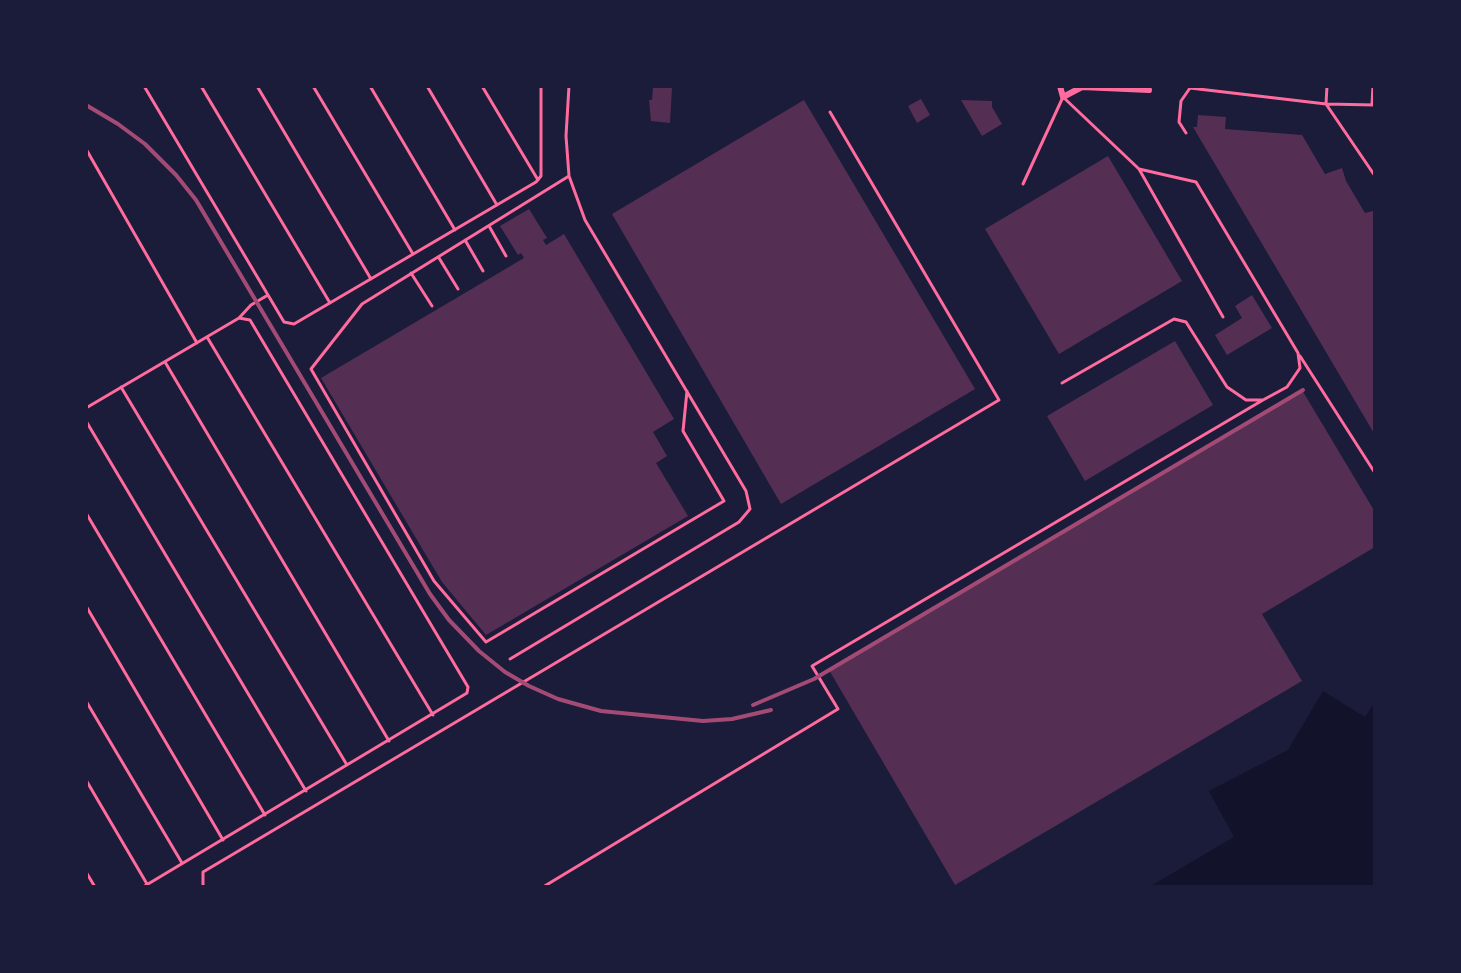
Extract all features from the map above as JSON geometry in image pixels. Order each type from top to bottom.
[{"type":"street","points":[[1060,86],[1063,97],[1082,87],[1149,90]]},
{"type":"lane","points":[[144,86],[284,322],[294,324],[538,180],[541,176],[541,86]]},
{"type":"lane","points":[[201,86],[330,303]]},
{"type":"lane","points":[[257,86],[371,279]]},
{"type":"lane","points":[[313,86],[413,254]]},
{"type":"lane","points":[[370,86],[455,230]]},
{"type":"lane","points":[[427,86],[497,205]]},
{"type":"lane","points":[[482,86],[538,180]]},
{"type":"lane","points":[[510,659],[739,522],[750,509],[746,491],[585,220],[569,176],[566,136],[569,86]]},
{"type":"lane","points":[[1327,86],[1326,104],[1375,176]]},
{"type":"lane","points":[[1186,133],[1179,122],[1181,101],[1190,88],[1326,104],[1373,104],[1373,86]]},
{"type":"lane","points":[[1023,184],[1063,97],[1139,169],[1223,317]]},
{"type":"lane","points":[[203,887],[203,872],[999,400],[830,112]]},
{"type":"lane","points":[[86,149],[197,343]]},
{"type":"lane","points":[[1139,169],[1196,182],[1298,353],[1375,473]]},
{"type":"lane","points":[[569,176],[362,304],[311,369],[434,581],[486,642],[724,501],[683,431],[687,391]]},
{"type":"lane","points":[[489,226],[506,256]]},
{"type":"lane","points":[[465,240],[483,271]]},
{"type":"lane","points":[[439,256],[458,289]]},
{"type":"lane","points":[[411,273],[432,306]]},
{"type":"lane","points":[[86,408],[239,318],[251,305],[268,295]]},
{"type":"lane","points":[[86,780],[146,886],[467,693],[468,687],[250,320],[239,318]]},
{"type":"lane","points":[[1062,383],[1174,319],[1186,322],[1227,387],[1246,400],[1263,400]]},
{"type":"lane","points":[[207,337],[433,716]]},
{"type":"lane","points":[[543,887],[838,709],[812,666],[1287,387],[1300,368],[1298,353]]},
{"type":"lane","points":[[165,362],[389,741]]},
{"type":"lane","points":[[121,387],[347,766]]},
{"type":"lane","points":[[86,421],[306,791]]},
{"type":"lane","points":[[86,513],[265,815]]},
{"type":"lane","points":[[86,606],[223,840]]},
{"type":"lane","points":[[86,701],[183,864]]},
{"type":"lane","points":[[86,872],[95,887]]},
{"type":"shaded area","points":[[1323,691],[1365,717],[1375,702],[1375,887],[1149,887],[1234,837],[1209,791],[1288,750]]},
{"type":"building","points":[[653,87],[672,88],[670,123],[651,121],[649,100],[652,100]]},
{"type":"building","points":[[921,99],[930,115],[917,123],[908,106]]},
{"type":"building","points":[[804,100],[975,389],[781,504],[612,214]]},
{"type":"building","points":[[961,100],[992,101],[1002,124],[982,136]]},
{"type":"building","points":[[1198,115],[1226,117],[1225,129],[1302,135],[1325,174],[1342,168],[1365,213],[1373,211],[1375,435],[1193,127],[1197,127]]},
{"type":"building","points":[[1108,156],[1182,281],[1059,354],[985,229]]},
{"type":"building","points":[[529,209],[547,238],[543,240],[546,245],[564,234],[674,419],[653,432],[667,456],[656,463],[688,516],[486,635],[442,582],[321,378],[524,258],[521,253],[518,255],[500,226]]},
{"type":"building","points":[[1252,295],[1272,328],[1227,355],[1215,335],[1242,318],[1235,306]]},
{"type":"building","points":[[1175,341],[1213,405],[1085,481],[1047,416]]},
{"type":"building","points":[[1302,390],[1375,512],[1375,547],[1262,614],[1302,681],[955,885],[829,670]]},
{"type":"railway","points":[[86,105],[145,144],[196,200],[430,594],[449,620],[479,651],[529,686],[558,699],[601,711],[703,721],[732,719],[771,710]]},
{"type":"railway","points":[[753,705],[814,679],[1303,390]]}]
